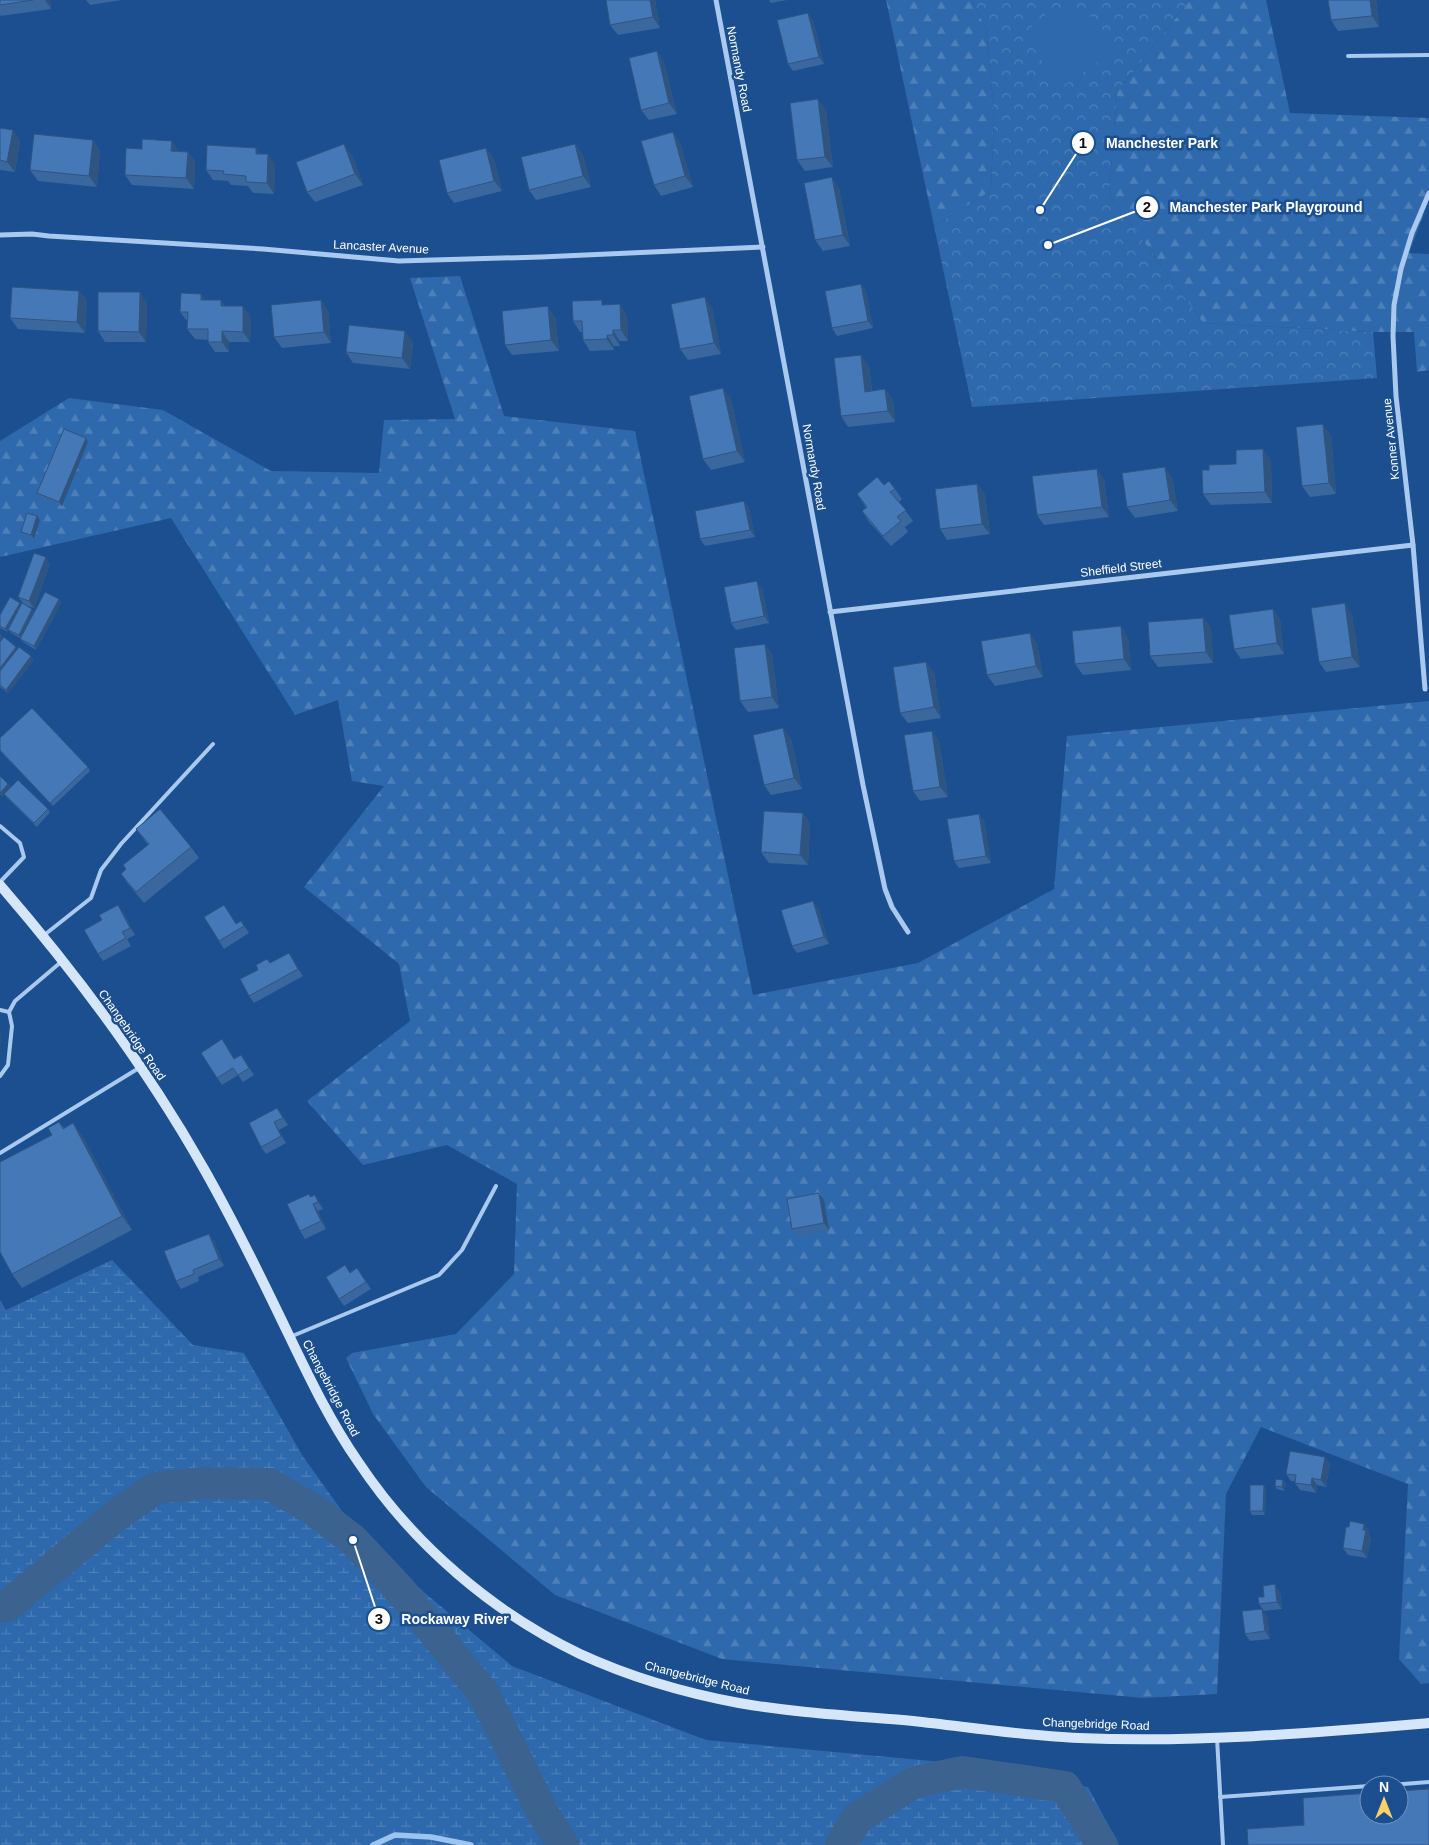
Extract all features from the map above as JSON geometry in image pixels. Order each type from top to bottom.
[{"type":"main road","name":"Changebridge Road","points":[[0,883],[62,960],[141,1067],[202,1166],[252,1258],[334,1424],[361,1466],[391,1506],[424,1542],[461,1576],[500,1606],[542,1634],[581,1654],[632,1675],[679,1689],[740,1703],[789,1710],[1075,1738],[1217,1738],[1429,1724]]},
{"type":"street","name":"Normandy Road","points":[[716,0],[863,785],[885,890],[892,907],[908,932]]},
{"type":"street","name":"Konner Avenue","points":[[1425,688],[1413,545],[1396,396],[1393,336],[1394,305],[1401,269],[1412,233],[1429,193]]},
{"type":"street","name":"Lancaster Avenue","points":[[0,235],[32,234],[263,249],[399,261],[763,247]]},
{"type":"street","name":"Sheffield Street","points":[[830,612],[1413,545]]},
{"type":"lane","points":[[1348,56],[1429,56]]},
{"type":"lane","points":[[43,936],[91,898],[101,870],[121,844],[213,744]]},
{"type":"lane","points":[[0,826],[20,843],[24,857],[0,883]]},
{"type":"lane","points":[[0,1076],[8,1065],[12,1026],[9,1012],[15,1001],[62,960]]},
{"type":"lane","points":[[0,1010],[9,1012]]},
{"type":"lane","points":[[0,1153],[141,1067]]},
{"type":"lane","points":[[290,1337],[439,1275],[462,1250],[496,1186]]},
{"type":"lane","points":[[1217,1738],[1223,1845]]},
{"type":"lane","points":[[1409,1784],[1429,1782]]},
{"type":"lane","points":[[1220,1797],[1359,1787]]},
{"type":"green space","points":[[886,0],[972,0],[986,28],[994,112],[991,191],[934,226]]},
{"type":"green space","points":[[972,0],[1190,0],[1117,92],[1109,194],[1203,323],[1373,332],[1377,378],[972,407],[934,226],[991,191],[994,112],[986,28]]},
{"type":"green space","points":[[1190,0],[1266,0],[1290,113],[1429,118],[1429,200],[1409,253],[1429,254],[1429,370],[1417,372],[1414,332],[1373,332],[1203,323],[1109,194],[1117,92]]},
{"type":"green space","points":[[1067,8],[1085,13],[1097,22],[1115,50],[1060,88],[1024,34],[1048,13]]},
{"type":"green space","points":[[460,276],[504,416],[635,431],[753,995],[918,963],[1054,889],[1067,736],[1429,701],[1429,1683],[1421,1684],[1399,1659],[1408,1484],[1261,1427],[1226,1494],[1217,1694],[1143,1698],[722,1659],[555,1595],[426,1487],[373,1414],[346,1358],[352,1353],[456,1334],[514,1274],[517,1184],[447,1145],[363,1165],[307,1101],[410,1021],[399,964],[304,887],[384,786],[352,781],[338,700],[295,715],[171,518],[0,557],[0,441],[69,398],[163,410],[271,471],[379,473],[384,420],[455,419],[410,278]]},
{"type":"green space","points":[[112,1260],[193,1345],[244,1353],[302,1455],[364,1542],[512,1666],[706,1740],[1073,1774],[1059,1782],[1088,1787],[1119,1845],[0,1845],[0,1300],[6,1310]]},
{"type":"building","points":[[0,0],[33,0],[0,5]]},
{"type":"building","points":[[606,0],[650,0],[653,17],[610,25]]},
{"type":"building","points":[[1328,0],[1370,0],[1372,16],[1331,20]]},
{"type":"building","points":[[808,13],[819,57],[788,64],[777,20]]},
{"type":"building","points":[[657,51],[669,103],[641,110],[629,58]]},
{"type":"building","points":[[818,99],[825,157],[797,160],[790,103]]},
{"type":"building","points":[[0,128],[13,130],[7,162],[0,160]]},
{"type":"building","points":[[673,132],[685,176],[654,185],[641,141]]},
{"type":"building","points":[[34,134],[93,140],[89,176],[30,170]]},
{"type":"building","points":[[142,139],[172,141],[171,151],[188,152],[186,178],[125,175],[126,148],[142,149]]},
{"type":"building","points":[[344,144],[355,174],[307,192],[296,162]]},
{"type":"building","points":[[575,144],[583,176],[529,190],[521,157]]},
{"type":"building","points":[[207,145],[256,148],[256,154],[268,154],[267,183],[246,182],[246,176],[223,174],[224,171],[206,170]]},
{"type":"building","points":[[486,148],[494,181],[447,193],[439,160]]},
{"type":"building","points":[[832,177],[843,235],[815,240],[804,183]]},
{"type":"building","points":[[861,284],[868,321],[832,328],[825,291]]},
{"type":"building","points":[[12,287],[79,291],[77,322],[10,318]]},
{"type":"building","points":[[98,292],[140,292],[139,332],[98,331]]},
{"type":"building","points":[[181,293],[201,294],[201,300],[221,300],[221,306],[243,306],[243,332],[222,331],[222,342],[208,342],[208,329],[187,329],[188,312],[180,312]]},
{"type":"building","points":[[705,297],[714,343],[680,349],[671,304]]},
{"type":"building","points":[[321,300],[324,332],[274,337],[271,305]]},
{"type":"building","points":[[602,300],[602,305],[620,304],[621,330],[613,330],[613,335],[607,335],[607,339],[583,340],[582,321],[573,321],[572,301]]},
{"type":"building","points":[[548,306],[551,340],[505,345],[502,311]]},
{"type":"building","points":[[349,325],[405,331],[402,358],[346,352]]},
{"type":"building","points":[[861,355],[865,392],[885,389],[888,411],[841,416],[834,358]]},
{"type":"building","points":[[723,388],[737,451],[703,459],[689,396]]},
{"type":"building","points":[[1323,424],[1329,483],[1302,486],[1296,427]]},
{"type":"building","points":[[64,429],[86,438],[59,502],[37,493]]},
{"type":"building","points":[[1263,449],[1265,492],[1203,494],[1202,470],[1209,470],[1209,465],[1236,464],[1236,450]]},
{"type":"building","points":[[1165,467],[1170,500],[1127,507],[1122,473]]},
{"type":"building","points":[[1097,469],[1102,507],[1037,515],[1032,476]]},
{"type":"building","points":[[877,477],[884,485],[889,481],[895,489],[890,492],[906,510],[897,517],[901,521],[883,536],[862,511],[867,507],[857,494]]},
{"type":"building","points":[[977,484],[982,524],[940,529],[935,489]]},
{"type":"building","points":[[744,501],[750,530],[700,539],[695,511]]},
{"type":"building","points":[[27,513],[37,516],[31,535],[21,532]]},
{"type":"building","points":[[34,553],[46,557],[29,601],[18,597]]},
{"type":"building","points":[[757,581],[764,616],[731,623],[724,587]]},
{"type":"building","points":[[45,592],[59,599],[34,646],[20,639]]},
{"type":"building","points":[[10,597],[20,603],[5,629],[0,626],[0,615]]},
{"type":"building","points":[[22,603],[32,609],[19,635],[8,630]]},
{"type":"building","points":[[1345,603],[1352,657],[1319,662],[1311,608]]},
{"type":"building","points":[[1273,609],[1277,643],[1234,649],[1229,615]]},
{"type":"building","points":[[1203,618],[1206,652],[1150,656],[1148,622]]},
{"type":"building","points":[[1121,626],[1124,659],[1075,664],[1072,631]]},
{"type":"building","points":[[1030,633],[1036,666],[987,675],[981,641]]},
{"type":"building","points":[[4,637],[16,647],[0,668],[0,642]]},
{"type":"building","points":[[765,644],[772,697],[740,701],[734,648]]},
{"type":"building","points":[[19,647],[31,656],[6,690],[0,685],[0,671]]},
{"type":"building","points":[[926,662],[934,707],[900,713],[893,667]]},
{"type":"building","points":[[32,708],[88,767],[50,803],[0,750],[0,738]]},
{"type":"building","points":[[783,728],[794,778],[764,785],[753,735]]},
{"type":"building","points":[[932,731],[940,787],[913,791],[904,735]]},
{"type":"building","points":[[0,776],[8,784],[0,793]]},
{"type":"building","points":[[18,780],[48,809],[34,823],[4,794]]},
{"type":"building","points":[[160,809],[191,847],[136,892],[121,874],[126,869],[123,865],[149,844],[136,829]]},
{"type":"building","points":[[764,811],[803,813],[800,855],[761,852]]},
{"type":"building","points":[[979,814],[986,856],[954,861],[947,819]]},
{"type":"building","points":[[813,901],[824,937],[792,946],[781,910]]},
{"type":"building","points":[[118,905],[130,928],[122,932],[126,938],[98,954],[84,930],[102,920],[99,915]]},
{"type":"building","points":[[224,905],[236,924],[241,921],[244,926],[219,941],[204,917]]},
{"type":"building","points":[[289,953],[298,969],[249,996],[240,979],[258,970],[256,965],[267,959],[270,963]]},
{"type":"building","points":[[222,1039],[234,1059],[241,1055],[249,1068],[238,1075],[233,1068],[217,1078],[201,1053]]},
{"type":"building","points":[[277,1108],[283,1118],[274,1122],[281,1136],[261,1147],[249,1123]]},
{"type":"building","points":[[59,1122],[63,1129],[73,1123],[122,1216],[12,1274],[0,1252],[0,1162],[52,1135],[48,1128]]},
{"type":"building","points":[[819,1193],[824,1223],[792,1229],[787,1199]]},
{"type":"building","points":[[309,1194],[310,1197],[315,1195],[318,1202],[313,1204],[321,1221],[300,1231],[287,1204]]},
{"type":"building","points":[[209,1234],[219,1259],[193,1270],[194,1274],[176,1281],[164,1251]]},
{"type":"building","points":[[345,1265],[350,1273],[357,1268],[366,1282],[339,1299],[326,1277]]},
{"type":"building","points":[[1290,1451],[1325,1457],[1321,1480],[1312,1478],[1311,1485],[1295,1483],[1296,1475],[1286,1474]]},
{"type":"building","points":[[1276,1479],[1283,1480],[1282,1487],[1275,1486]]},
{"type":"building","points":[[1250,1485],[1264,1485],[1263,1511],[1250,1511]]},
{"type":"building","points":[[1350,1521],[1364,1524],[1363,1530],[1366,1530],[1362,1551],[1343,1548],[1346,1527],[1349,1527]]},
{"type":"building","points":[[1275,1584],[1277,1602],[1259,1604],[1258,1597],[1264,1597],[1263,1586]]},
{"type":"building","points":[[1262,1609],[1265,1631],[1245,1634],[1242,1611]]},
{"type":"building","points":[[1429,1789],[1429,1845],[1248,1845],[1247,1829],[1304,1825],[1303,1798],[1359,1794],[1359,1825],[1409,1825],[1409,1790]]},
{"type":"waterway","points":[[0,1607],[7,1606],[118,1514],[156,1488],[202,1483],[269,1484],[314,1510],[353,1540],[400,1590],[484,1694],[544,1815],[563,1845]]},
{"type":"waterway","points":[[841,1845],[857,1818],[915,1782],[963,1772],[1065,1787],[1102,1845]]},
{"type":"waterway","points":[[373,1845],[395,1835],[431,1837],[471,1845]]},
{"type":"place","name":"Manchester Park","points":[[1040,210]]},
{"type":"place","name":"Manchester Park Playground","points":[[1048,245]]},
{"type":"place","name":"Rockaway River","points":[[353,1540]]}]
